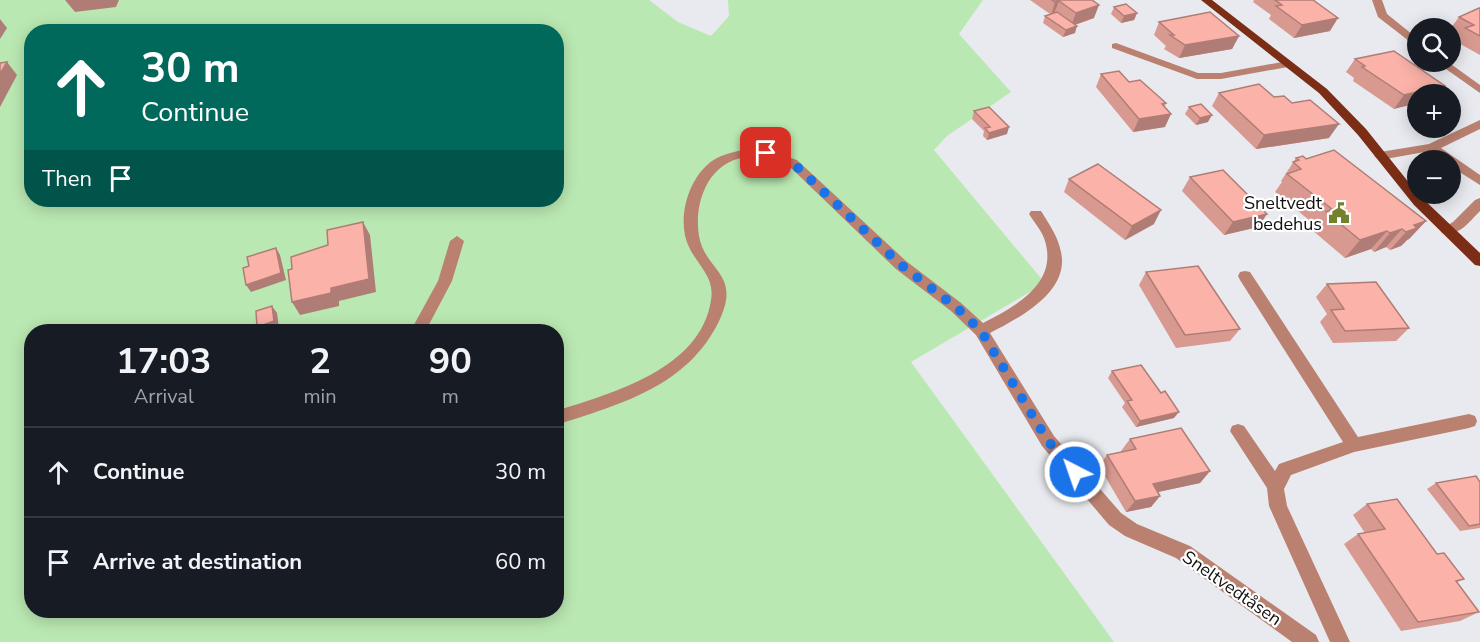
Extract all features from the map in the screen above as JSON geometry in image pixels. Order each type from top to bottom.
[{"type":"main road","points":[[1206,0],[1338,106],[1419,202],[1480,261]]},
{"type":"street","points":[[1377,0],[1382,15],[1407,36]]},
{"type":"street","points":[[1116,46],[1197,76],[1221,76],[1288,64]]},
{"type":"street","points":[[1456,72],[1480,90]]},
{"type":"street","points":[[1380,156],[1432,147],[1480,124]]},
{"type":"street","points":[[1432,147],[1480,181]]},
{"type":"street","name":"Sneltvedtåsen","points":[[564,415],[639,391],[667,375],[696,348],[713,317],[718,296],[715,272],[692,237],[692,219],[702,179],[708,170],[729,156],[766,153],[793,163],[901,265],[956,307],[981,331],[1048,441],[1115,519],[1131,530],[1183,552],[1310,642]]},
{"type":"street","points":[[1447,230],[1458,225],[1480,203]]},
{"type":"street","points":[[981,331],[1031,304],[1052,278],[1056,247],[1046,227],[1036,214]]},
{"type":"street","points":[[421,324],[445,281],[457,241]]},
{"type":"street","points":[[1245,276],[1354,445]]},
{"type":"street","points":[[1276,487],[1285,469],[1354,445],[1469,421]]},
{"type":"street","points":[[1238,431],[1276,487],[1278,506],[1340,642]]},
{"type":"green space","points":[[0,0],[649,0],[678,22],[711,36],[729,16],[728,0],[983,0],[959,34],[1011,92],[947,136],[934,150],[1045,283],[911,362],[1114,642],[0,642]]},
{"type":"building","points":[[1052,0],[1092,0],[1099,5],[1076,13],[1059,1]]},
{"type":"building","points":[[1275,0],[1313,0],[1338,18],[1302,25],[1276,6],[1282,5]]},
{"type":"building","points":[[1126,4],[1137,13],[1124,16],[1114,7]]},
{"type":"building","points":[[1480,8],[1480,36],[1465,28],[1474,25],[1459,17]]},
{"type":"building","points":[[1057,12],[1077,26],[1066,30],[1045,16]]},
{"type":"building","points":[[1210,12],[1239,36],[1185,45],[1170,35],[1174,35],[1159,22]]},
{"type":"building","points":[[1394,51],[1407,60],[1407,72],[1425,72],[1442,84],[1407,84],[1407,94],[1404,95],[1362,67],[1365,66],[1355,59]]},
{"type":"building","points":[[7,62],[0,74],[0,63]]},
{"type":"building","points":[[1119,71],[1129,82],[1140,80],[1166,103],[1162,104],[1171,114],[1139,119],[1101,74]]},
{"type":"building","points":[[1259,84],[1274,97],[1284,96],[1292,103],[1310,100],[1339,124],[1264,135],[1219,93]]},
{"type":"building","points":[[1201,104],[1212,115],[1200,118],[1189,107]]},
{"type":"building","points":[[989,107],[1009,127],[989,133],[985,128],[990,127],[974,111]]},
{"type":"building","points":[[1334,150],[1426,221],[1414,225],[1417,228],[1406,232],[1402,229],[1390,233],[1387,231],[1360,240],[1326,212],[1332,209],[1287,174],[1301,169],[1293,162],[1299,160],[1296,158],[1303,156],[1306,159]]},
{"type":"building","points":[[1098,164],[1161,210],[1132,226],[1069,179]]},
{"type":"building","points":[[1223,170],[1267,214],[1233,222],[1190,177]]},
{"type":"building","points":[[363,222],[369,279],[331,288],[331,293],[292,302],[288,270],[292,269],[291,257],[328,245],[327,230]]},
{"type":"building","points":[[276,248],[281,273],[246,285],[243,268],[249,266],[247,257]]},
{"type":"building","points":[[1198,266],[1240,329],[1185,335],[1146,272]]},
{"type":"building","points":[[1376,282],[1409,328],[1345,331],[1331,310],[1344,309],[1327,284]]},
{"type":"building","points":[[272,306],[274,321],[257,324],[256,311]]},
{"type":"building","points":[[1141,365],[1161,393],[1165,391],[1179,412],[1140,421],[1127,401],[1132,400],[1112,371]]},
{"type":"building","points":[[1181,428],[1210,471],[1153,484],[1160,496],[1135,501],[1107,455],[1136,449],[1130,439]]},
{"type":"building","points":[[1476,476],[1480,482],[1480,524],[1469,526],[1436,483]]},
{"type":"building","points":[[1397,499],[1437,554],[1444,553],[1464,579],[1456,581],[1479,612],[1418,622],[1358,534],[1385,529],[1367,504]]},
{"type":"place","name":"Sneltvedt bedehus","points":[[1339,213]]},
{"type":"route","points":[[766,153],[793,163],[901,265],[956,307],[981,331],[1048,441],[1075,472]]}]
